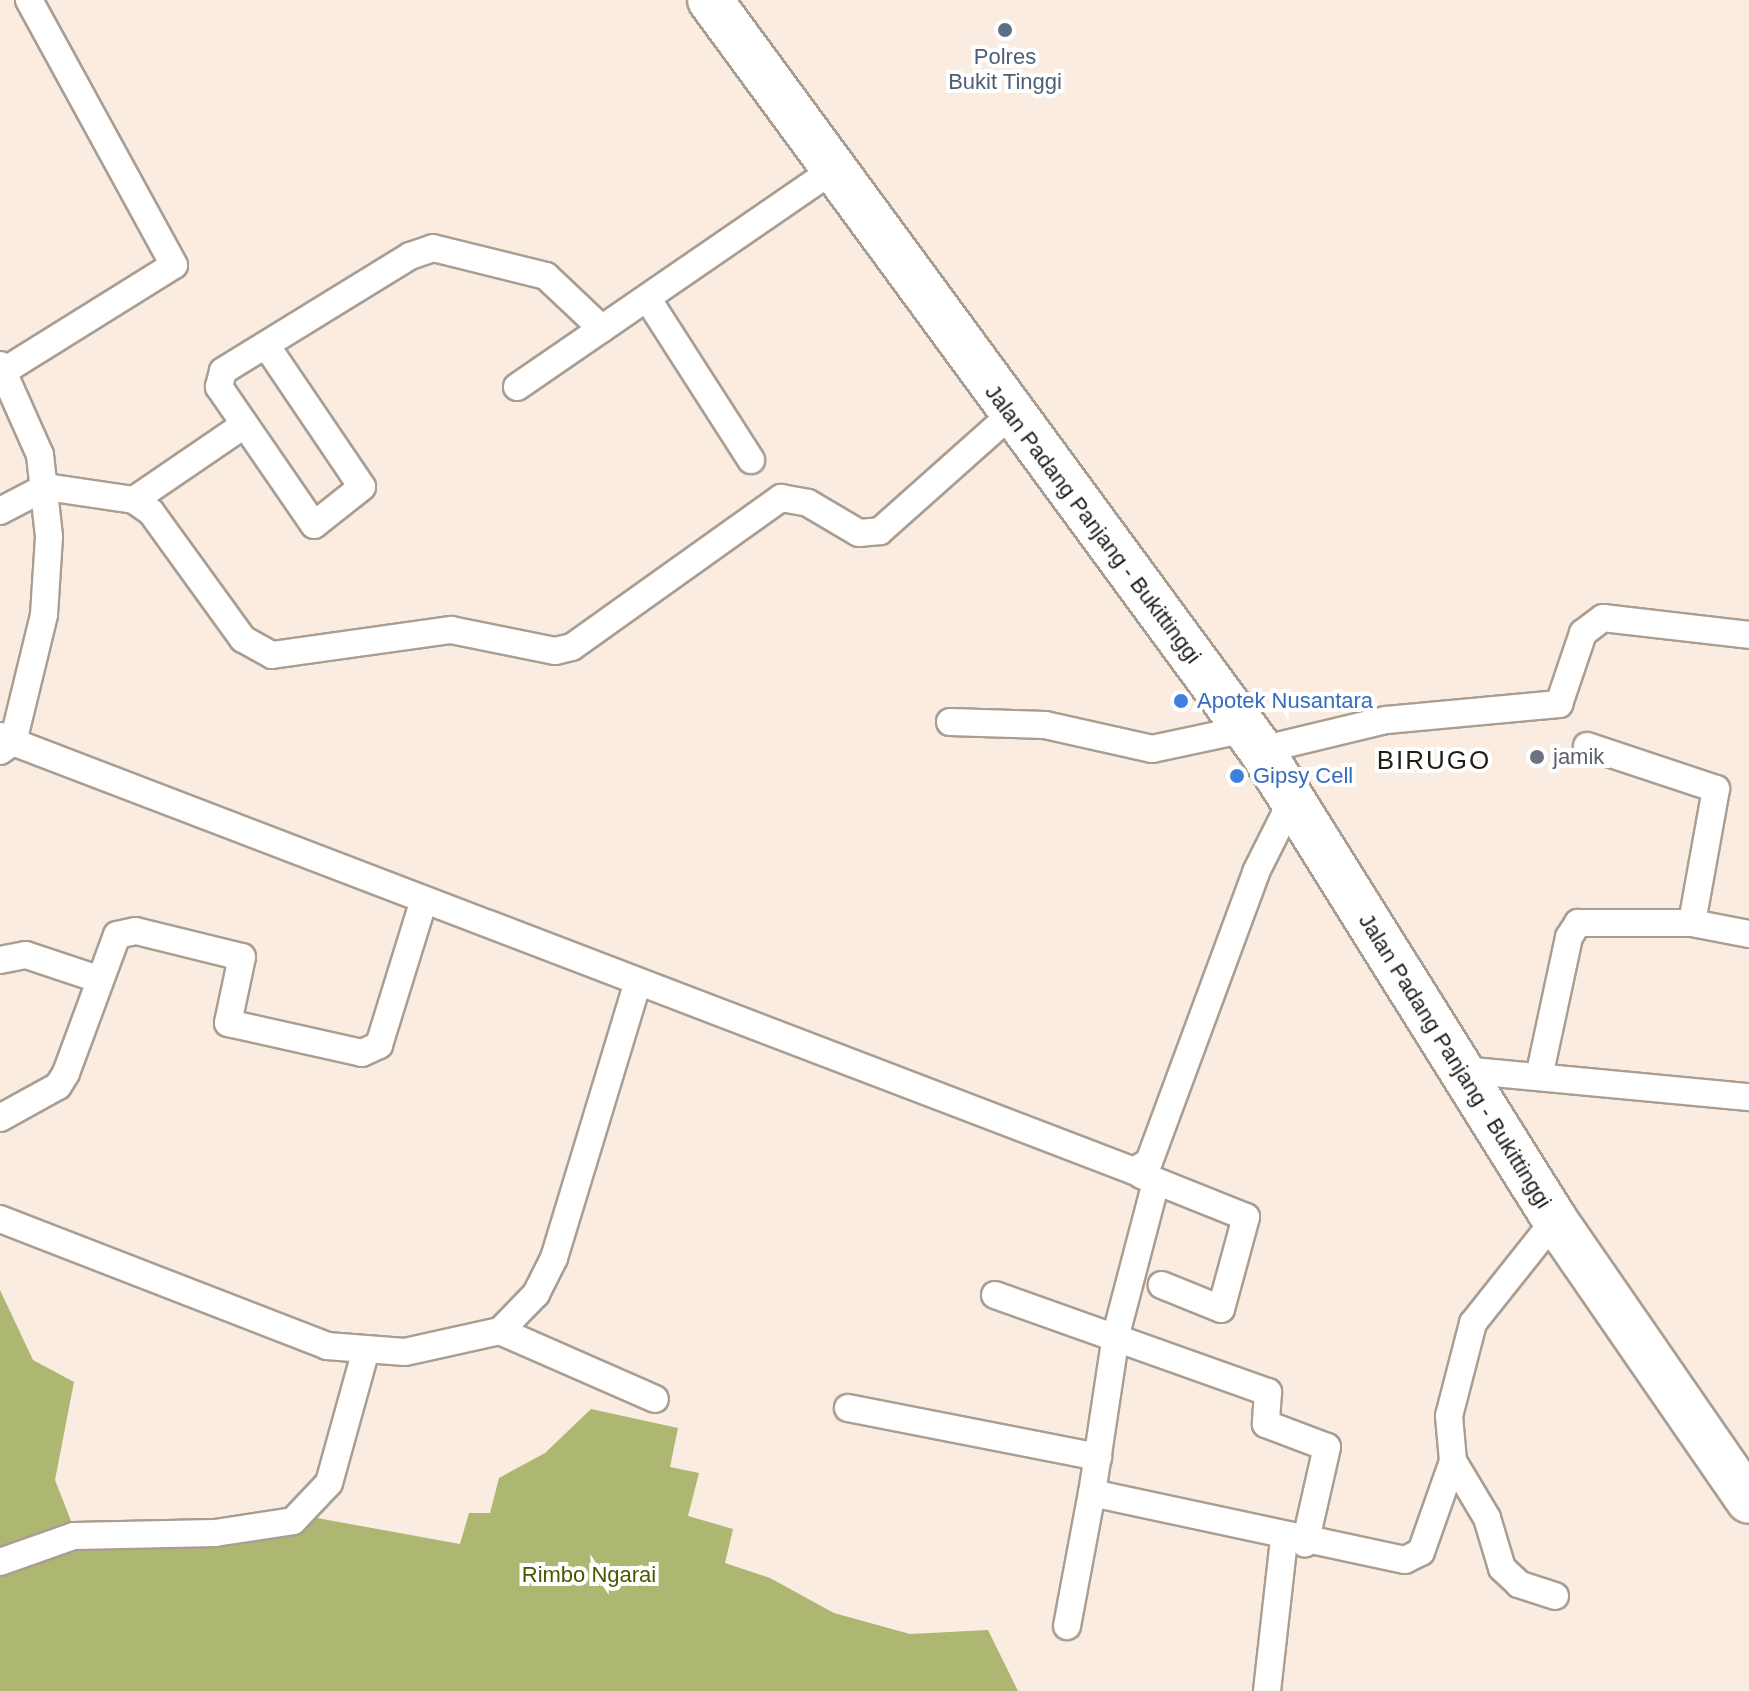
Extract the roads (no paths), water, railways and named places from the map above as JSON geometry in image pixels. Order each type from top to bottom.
[{"type":"highway","name":"Jalan Padang Panjang - Bukittinggi","points":[[710,0],[830,172],[1254,740],[1555,1220],[1749,1501]]},
{"type":"street","points":[[29,0],[174,265],[2,368],[30,424],[46,487],[44,615],[4,743],[1246,1217],[1221,1309],[1162,1285]]},
{"type":"street","points":[[517,387],[649,301],[830,172]]},
{"type":"street","points":[[266,345],[362,492],[319,523],[305,522],[219,379],[266,345],[433,248],[546,276],[602,329]]},
{"type":"street","points":[[649,301],[751,460]]},
{"type":"street","points":[[0,511],[46,487],[134,500],[257,650],[290,656],[451,630],[555,651],[572,647],[781,498],[808,503],[859,533],[880,531],[1010,415]]},
{"type":"street","points":[[134,500],[244,425]]},
{"type":"street","points":[[950,722],[1045,725],[1152,749],[1254,740],[1386,720],[1559,704],[1583,633],[1603,618],[1749,635]]},
{"type":"street","points":[[1587,746],[1716,789],[1692,923]]},
{"type":"street","points":[[1067,1626],[1149,1162],[1256,872],[1291,802]]},
{"type":"street","points":[[0,1118],[58,1086],[108,948],[125,932],[227,952],[244,961],[228,1023],[274,1038],[372,1051],[423,903]]},
{"type":"street","points":[[1539,1077],[1569,937],[1578,923],[1692,923],[1749,934]]},
{"type":"street","points":[[0,960],[26,955],[98,979]]},
{"type":"street","points":[[0,1219],[299,1336],[365,1353],[464,1343],[500,1331],[536,1294],[554,1258],[637,985]]},
{"type":"street","points":[[1462,1070],[1749,1097]]},
{"type":"street","points":[[1092,1493],[1294,1542],[1417,1558],[1453,1461],[1449,1416],[1462,1347],[1555,1220]]},
{"type":"street","points":[[995,1295],[1264,1389],[1266,1424],[1327,1447],[1294,1542],[1267,1691]]},
{"type":"street","points":[[500,1331],[655,1399]]},
{"type":"street","points":[[0,1562],[74,1536],[215,1533],[293,1521],[329,1483],[365,1353]]},
{"type":"street","points":[[848,1408],[1098,1457]]},
{"type":"street","points":[[1453,1461],[1487,1518],[1502,1568],[1519,1584],[1555,1596]]},
{"type":"place","name":"Polres Bukit Tinggi","points":[[1005,30]]},
{"type":"place","name":"Apotek Nusantara","points":[[1181,701]]},
{"type":"place","name":"jamik","points":[[1537,757]]},
{"type":"place","name":"Gipsy Cell","points":[[1237,776]]},
{"type":"district","name":"BIRUGO","points":[[1434,761]]},
{"type":"park label","name":"Rimbo Ngarai","points":[[589,1575]]}]
